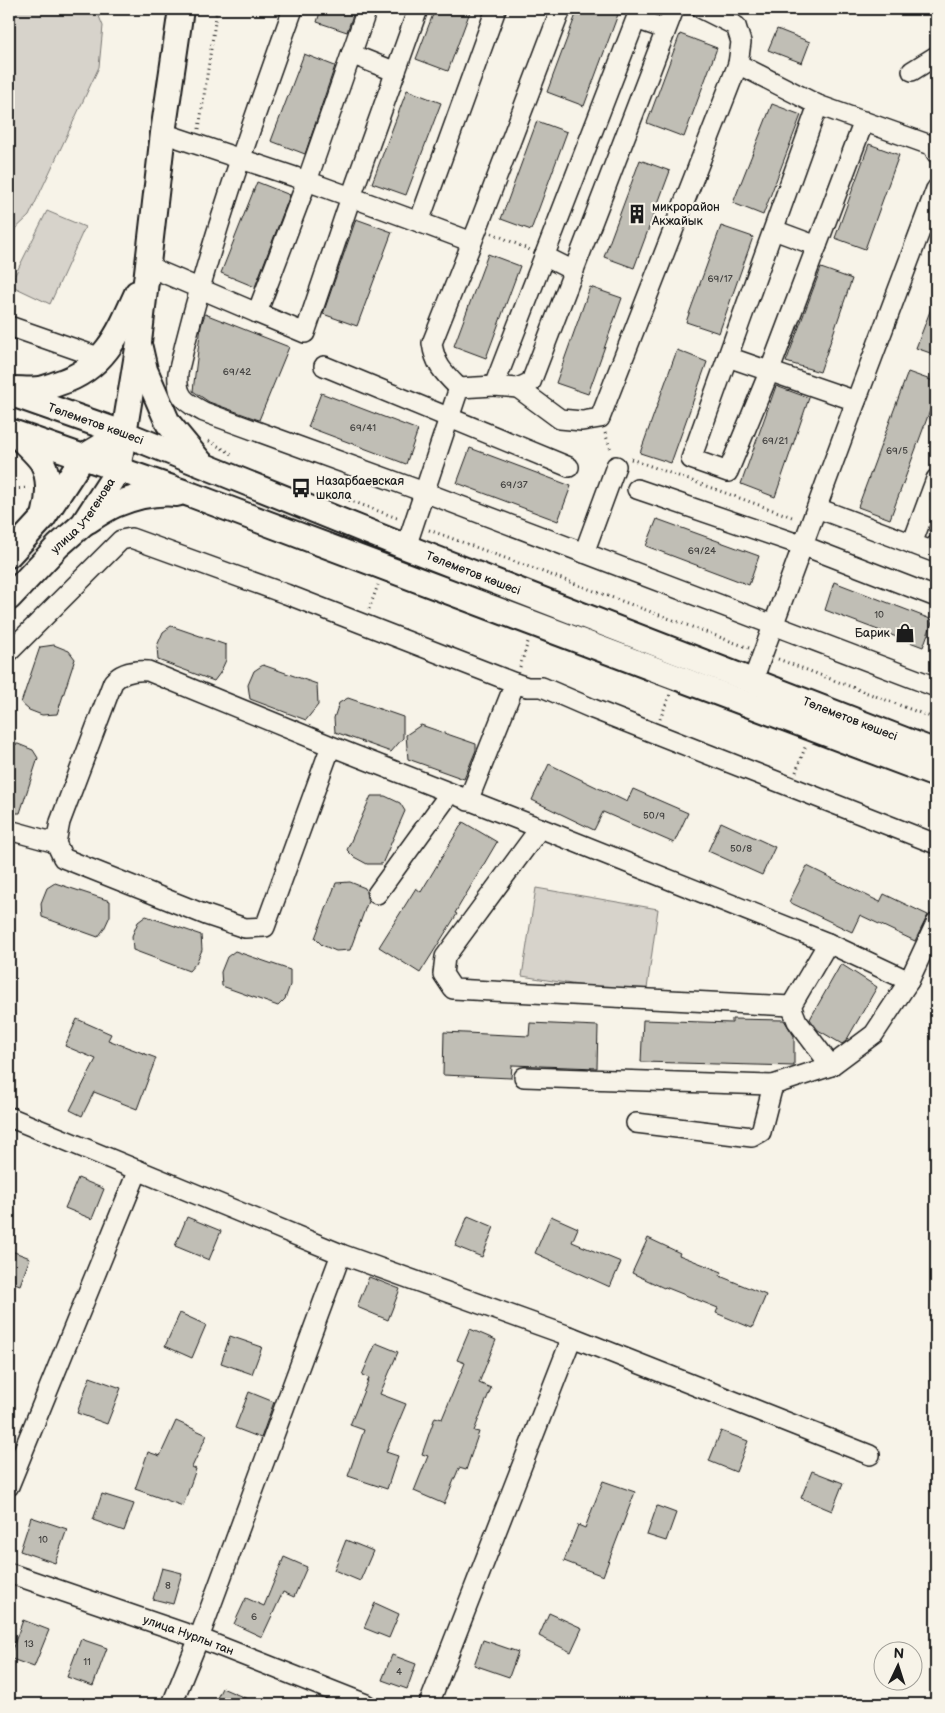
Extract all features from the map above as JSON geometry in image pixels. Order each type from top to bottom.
[{"type":"main road","points":[[181,9],[163,133],[139,342],[145,370],[168,424],[203,465]]},
{"type":"main road","points":[[9,389],[41,389],[70,380],[101,358],[122,326],[147,269]]},
{"type":"main road","name":"улица Утегенова","points":[[9,598],[58,546],[83,524],[118,470],[139,342]]},
{"type":"main road","name":"Төлеметов көшесі","points":[[9,393],[123,433],[406,547],[936,752]]},
{"type":"main road","points":[[12,432],[42,462],[48,498],[43,518]]},
{"type":"main road","name":"Төлеметов көшесі","points":[[12,432],[192,496],[936,775]]},
{"type":"main road","points":[[9,555],[43,518],[83,458],[123,433]]},
{"type":"main road","points":[[83,524],[115,505],[144,497],[166,493],[192,496]]},
{"type":"street","points":[[293,9],[239,158],[200,288],[178,373],[177,385],[181,396],[190,405],[204,412],[424,492],[936,687]]},
{"type":"street","points":[[257,313],[308,180],[368,9]]},
{"type":"street","points":[[147,269],[200,288],[304,333],[418,9]]},
{"type":"street","points":[[419,222],[496,9]]},
{"type":"street","points":[[561,9],[432,343],[434,358],[441,370],[459,388],[494,386],[518,388],[531,382],[674,9]]},
{"type":"street","points":[[518,388],[560,419],[582,421],[600,418],[738,64],[742,42],[736,26],[702,9]]},
{"type":"street","points":[[494,386],[636,19],[666,29]]},
{"type":"street","points":[[351,54],[396,72]]},
{"type":"street","points":[[912,71],[936,56]]},
{"type":"street","points":[[738,64],[818,105],[933,146],[936,153]]},
{"type":"street","points":[[818,105],[692,459],[728,472],[770,370],[864,121]]},
{"type":"street","points":[[594,129],[624,142]]},
{"type":"street","points":[[163,133],[308,180],[419,222],[475,235]]},
{"type":"street","points":[[753,680],[936,189]]},
{"type":"street","points":[[774,230],[817,246]]},
{"type":"street","points":[[544,256],[574,271]]},
{"type":"street","points":[[9,326],[101,358]]},
{"type":"street","points":[[728,357],[856,401]]},
{"type":"street","points":[[324,366],[570,467]]},
{"type":"street","points":[[406,547],[459,388]]},
{"type":"street","points":[[584,553],[616,466]]},
{"type":"street","points":[[912,544],[936,479]]},
{"type":"street","points":[[637,489],[804,546],[936,596]]},
{"type":"street","points":[[814,516],[934,552],[936,546]]},
{"type":"street","points":[[9,652],[122,540],[131,538],[363,624],[515,683],[527,687],[542,687],[936,844]]},
{"type":"street","points":[[331,746],[265,927],[244,928],[206,916],[63,858],[56,843],[60,822],[114,682],[118,677],[126,673],[148,671],[331,746],[828,943],[909,981]]},
{"type":"street","points":[[468,800],[515,683]]},
{"type":"street","points":[[377,894],[450,793]]},
{"type":"street","points":[[540,828],[445,957],[444,974],[453,989],[791,1006]]},
{"type":"street","points":[[9,830],[56,843]]},
{"type":"street","points":[[524,1077],[773,1085],[831,1066],[874,1034],[909,981],[936,923]]},
{"type":"street","points":[[791,1006],[828,943]]},
{"type":"street","points":[[791,1006],[797,1021],[831,1066]]},
{"type":"street","points":[[636,1122],[752,1137],[761,1132],[773,1085]]},
{"type":"street","points":[[9,1117],[341,1254],[572,1337],[870,1455]]},
{"type":"street","points":[[9,1486],[138,1170]]},
{"type":"street","points":[[172,1704],[199,1638],[341,1254]]},
{"type":"street","points":[[429,1704],[572,1337]]},
{"type":"street","name":"улица Нурлы тан","points":[[9,1573],[199,1638],[366,1704]]},
{"type":"path","points":[[197,144],[217,9]]},
{"type":"path","points":[[475,235],[544,256]]},
{"type":"path","points":[[600,418],[616,466]]},
{"type":"path","points":[[202,436],[242,459]]},
{"type":"path","points":[[616,466],[622,457],[635,460],[814,516]]},
{"type":"path","points":[[332,494],[936,719]]},
{"type":"path","points":[[363,624],[379,583]]},
{"type":"path","points":[[515,683],[529,639]]},
{"type":"path","points":[[655,733],[672,692]]},
{"type":"path","points":[[791,787],[807,742]]},
{"type":"shaded area","points":[[9,9],[96,9],[103,26],[99,67],[29,216],[9,235]]},
{"type":"shaded area","points":[[47,211],[85,227],[50,304],[10,285]]},
{"type":"shaded area","points":[[536,888],[658,909],[646,996],[522,976]]},
{"type":"building","points":[[321,9],[355,9],[347,32],[317,22]]},
{"type":"building","points":[[435,9],[471,9],[448,71],[416,59]]},
{"type":"building","points":[[578,9],[620,9],[584,106],[547,92]]},
{"type":"building","points":[[777,29],[810,42],[802,63],[768,50]]},
{"type":"building","points":[[680,34],[717,48],[684,137],[647,123]]},
{"type":"building","points":[[304,54],[335,66],[305,154],[271,141]]},
{"type":"building","points":[[407,90],[441,103],[406,195],[372,183]]},
{"type":"building","points":[[772,104],[801,115],[763,215],[733,203]]},
{"type":"building","points":[[537,121],[567,132],[531,230],[501,219]]},
{"type":"building","points":[[869,144],[899,155],[865,249],[835,238]]},
{"type":"building","name":"микрорайон Акжайык","points":[[640,160],[670,171],[634,268],[604,257]]},
{"type":"building","points":[[257,182],[290,195],[255,287],[221,273]]},
{"type":"building","points":[[356,219],[392,232],[357,326],[323,314]]},
{"type":"building","points":[[721,226],[753,237],[719,333],[686,322]]},
{"type":"building","points":[[488,254],[520,266],[486,358],[454,346]]},
{"type":"building","points":[[821,268],[852,279],[820,372],[786,362]]},
{"type":"building","points":[[590,287],[622,298],[588,394],[556,383]]},
{"type":"building","points":[[936,298],[936,355],[916,348]]},
{"type":"building","points":[[205,314],[289,347],[259,420],[209,402],[193,391],[201,326]]},
{"type":"building","points":[[677,350],[707,362],[671,463],[640,453]]},
{"type":"building","points":[[908,372],[936,382],[936,394],[890,519],[858,507]]},
{"type":"building","points":[[776,386],[809,398],[775,497],[741,484]]},
{"type":"building","points":[[321,393],[418,430],[406,464],[308,427]]},
{"type":"building","points":[[470,448],[571,486],[558,521],[457,483]]},
{"type":"building","points":[[657,519],[759,556],[749,585],[646,546]]},
{"type":"building","points":[[834,582],[933,620],[923,647],[825,610]]},
{"type":"building","points":[[171,626],[226,645],[226,660],[214,681],[158,660],[157,646],[163,632]]},
{"type":"building","points":[[54,645],[69,651],[75,659],[57,714],[42,715],[29,710],[21,703],[40,647]]},
{"type":"building","points":[[263,665],[317,684],[318,705],[306,720],[250,699],[248,685],[254,671]]},
{"type":"building","points":[[348,698],[403,717],[403,738],[391,752],[335,732],[334,718],[339,703]]},
{"type":"building","points":[[421,725],[476,744],[476,750],[464,779],[408,759],[406,735]]},
{"type":"building","points":[[18,744],[33,750],[38,758],[20,813],[9,813],[9,745]]},
{"type":"building","points":[[549,764],[627,802],[633,789],[688,813],[674,843],[603,812],[594,830],[532,800]]},
{"type":"building","points":[[371,796],[385,796],[400,803],[405,811],[382,864],[367,864],[354,857],[347,850]]},
{"type":"building","points":[[463,822],[497,842],[455,913],[457,914],[420,973],[379,947],[416,888],[421,892]]},
{"type":"building","points":[[721,822],[775,847],[762,875],[708,851]]},
{"type":"building","points":[[807,866],[880,902],[884,894],[928,915],[915,941],[860,915],[852,932],[789,902]]},
{"type":"building","points":[[350,882],[365,888],[368,901],[350,950],[336,951],[322,945],[315,938],[336,883]]},
{"type":"building","points":[[55,883],[110,901],[110,916],[98,937],[42,917],[41,903],[47,888]]},
{"type":"building","points":[[146,916],[201,935],[202,950],[196,963],[189,971],[133,950],[132,936],[138,922]]},
{"type":"building","points":[[235,951],[290,970],[290,985],[285,999],[278,1006],[222,986],[221,972],[227,957]]},
{"type":"building","points":[[841,964],[877,987],[846,1041],[842,1044],[818,1030],[810,1019]]},
{"type":"building","points":[[77,1019],[111,1034],[108,1040],[156,1058],[137,1109],[94,1092],[82,1116],[70,1110],[96,1059],[65,1046]]},
{"type":"building","points":[[732,1019],[784,1020],[794,1036],[794,1066],[641,1062],[643,1020],[732,1023]]},
{"type":"building","points":[[530,1023],[598,1026],[597,1068],[512,1065],[511,1078],[443,1075],[444,1032],[529,1036]]},
{"type":"building","points":[[78,1178],[104,1189],[92,1219],[65,1208]]},
{"type":"building","points":[[468,1216],[494,1227],[482,1257],[455,1246]]},
{"type":"building","points":[[551,1216],[578,1228],[572,1242],[621,1262],[610,1287],[535,1253]]},
{"type":"building","points":[[187,1217],[221,1231],[209,1260],[175,1246]]},
{"type":"building","points":[[648,1238],[680,1253],[679,1255],[722,1272],[720,1276],[766,1295],[752,1328],[716,1313],[718,1308],[664,1288],[632,1273]]},
{"type":"building","points":[[9,1250],[30,1258],[20,1285],[9,1281]]},
{"type":"building","points":[[369,1277],[400,1289],[388,1320],[357,1307]]},
{"type":"building","points":[[180,1313],[206,1325],[192,1358],[165,1346]]},
{"type":"building","points":[[470,1329],[496,1340],[479,1383],[491,1388],[474,1431],[479,1432],[466,1470],[459,1468],[444,1504],[414,1491],[428,1456],[422,1454],[435,1417],[442,1419],[465,1363],[457,1360]]},
{"type":"building","points":[[230,1336],[262,1347],[252,1374],[221,1363]]},
{"type":"building","points":[[376,1343],[398,1352],[380,1394],[406,1404],[386,1452],[398,1456],[387,1489],[348,1476],[364,1430],[350,1425],[369,1378],[362,1375]]},
{"type":"building","points":[[90,1377],[121,1388],[107,1424],[77,1413]]},
{"type":"building","points":[[249,1392],[274,1402],[261,1438],[235,1428]]},
{"type":"building","points":[[176,1421],[207,1435],[192,1467],[196,1469],[183,1506],[135,1489],[148,1452],[160,1456]]},
{"type":"building","points":[[721,1431],[748,1441],[736,1472],[709,1461]]},
{"type":"building","points":[[812,1471],[843,1483],[832,1511],[801,1498]]},
{"type":"building","points":[[603,1481],[635,1492],[603,1576],[564,1561],[578,1525],[585,1528]]},
{"type":"building","points":[[102,1494],[134,1504],[124,1531],[93,1520]]},
{"type":"building","points":[[657,1506],[676,1513],[666,1541],[647,1535]]},
{"type":"building","points":[[31,1517],[67,1529],[55,1563],[20,1551]]},
{"type":"building","points":[[346,1540],[373,1551],[360,1581],[334,1570]]},
{"type":"building","points":[[284,1557],[307,1567],[294,1597],[283,1592],[262,1637],[234,1624],[246,1598],[264,1606]]},
{"type":"building","points":[[162,1568],[182,1573],[173,1604],[153,1599]]},
{"type":"building","points":[[375,1603],[399,1614],[389,1638],[364,1628]]},
{"type":"building","points":[[549,1613],[582,1628],[571,1652],[539,1636]]},
{"type":"building","points":[[23,1620],[49,1630],[34,1667],[9,1658]]},
{"type":"building","points":[[81,1639],[107,1648],[93,1686],[67,1677]]},
{"type":"building","points":[[483,1640],[518,1652],[509,1677],[474,1665]]},
{"type":"building","points":[[392,1655],[416,1664],[407,1689],[382,1680]]},
{"type":"building","points":[[222,1688],[259,1704],[214,1704]]},
{"type":"place","name":"микрорайон Акжайык","points":[[637,214]]},
{"type":"place","name":"Назарбаевская школа","points":[[301,488]]},
{"type":"place","name":"Барик","points":[[905,633]]}]
